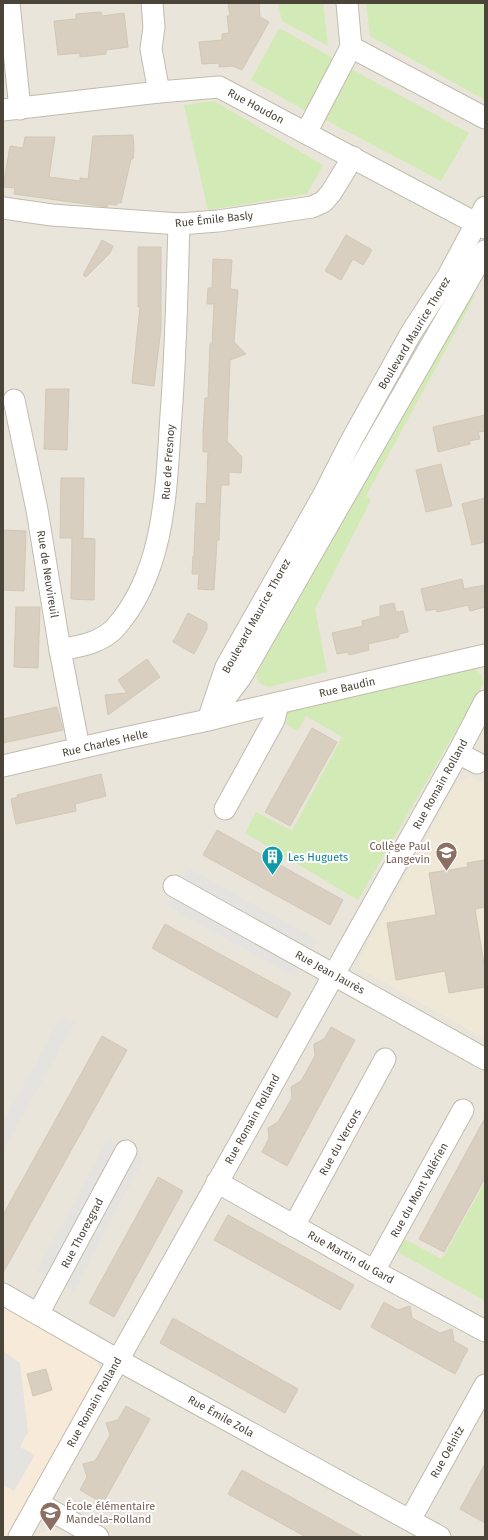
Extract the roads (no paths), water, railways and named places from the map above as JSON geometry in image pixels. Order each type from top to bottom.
[{"type":"street","points":[[9,3],[12,109]]},
{"type":"street","points":[[152,3],[154,27],[151,49],[159,92]]},
{"type":"street","points":[[306,133],[351,47],[347,3]]},
{"type":"street","points":[[351,47],[485,118]]},
{"type":"street","name":"Rue Houdon","points":[[12,109],[159,92],[219,87],[353,158],[482,219]]},
{"type":"street","name":"Rue Émile Basly","points":[[3,208],[52,215],[179,224],[312,207],[323,202],[327,198],[353,158]]},
{"type":"street","name":"Boulevard Maurice Thorez","points":[[208,720],[226,667],[324,496],[351,441],[411,333],[448,276],[482,219]]},
{"type":"street","name":"Rue de Fresnoy","points":[[60,650],[87,645],[103,638],[115,628],[139,591],[150,567],[165,506],[175,360],[179,224]]},
{"type":"street","name":"Boulevard Maurice Thorez","points":[[208,720],[241,677],[485,251]]},
{"type":"street","name":"Rue de Neuvireuil","points":[[14,400],[37,510],[60,650],[79,748]]},
{"type":"street","name":"Rue Baudin","points":[[208,720],[485,655]]},
{"type":"street","name":"Rue Romain Rolland","points":[[19,1537],[458,753],[485,701]]},
{"type":"street","points":[[225,809],[274,720],[278,703]]},
{"type":"street","name":"Rue Charles Helle","points":[[3,766],[208,720]]},
{"type":"street","points":[[458,753],[477,763]]},
{"type":"street","name":"Rue Jean Jaurès","points":[[174,886],[485,1059]]},
{"type":"street","name":"Rue du Vercors","points":[[294,1226],[385,1059]]},
{"type":"street","name":"Rue du Mont Valérien","points":[[374,1271],[463,1110]]},
{"type":"street","name":"Rue Thorezgrad","points":[[38,1314],[126,1151]]},
{"type":"street","name":"Rue Martin du Gard","points":[[217,1182],[374,1271],[485,1331]]},
{"type":"street","name":"Rue Émile Zola","points":[[3,1294],[118,1360],[440,1537]]},
{"type":"street","name":"Rue Oelnitz","points":[[410,1520],[485,1385]]},
{"type":"street","points":[[38,1503],[98,1537]]},
{"type":"place","name":"Collège Paul Langevin","points":[[446,872]]},
{"type":"place","name":"Les Huguets","points":[[273,876]]},
{"type":"place","name":"École élémentaire Mandela-Rolland","points":[[50,1532]]}]
